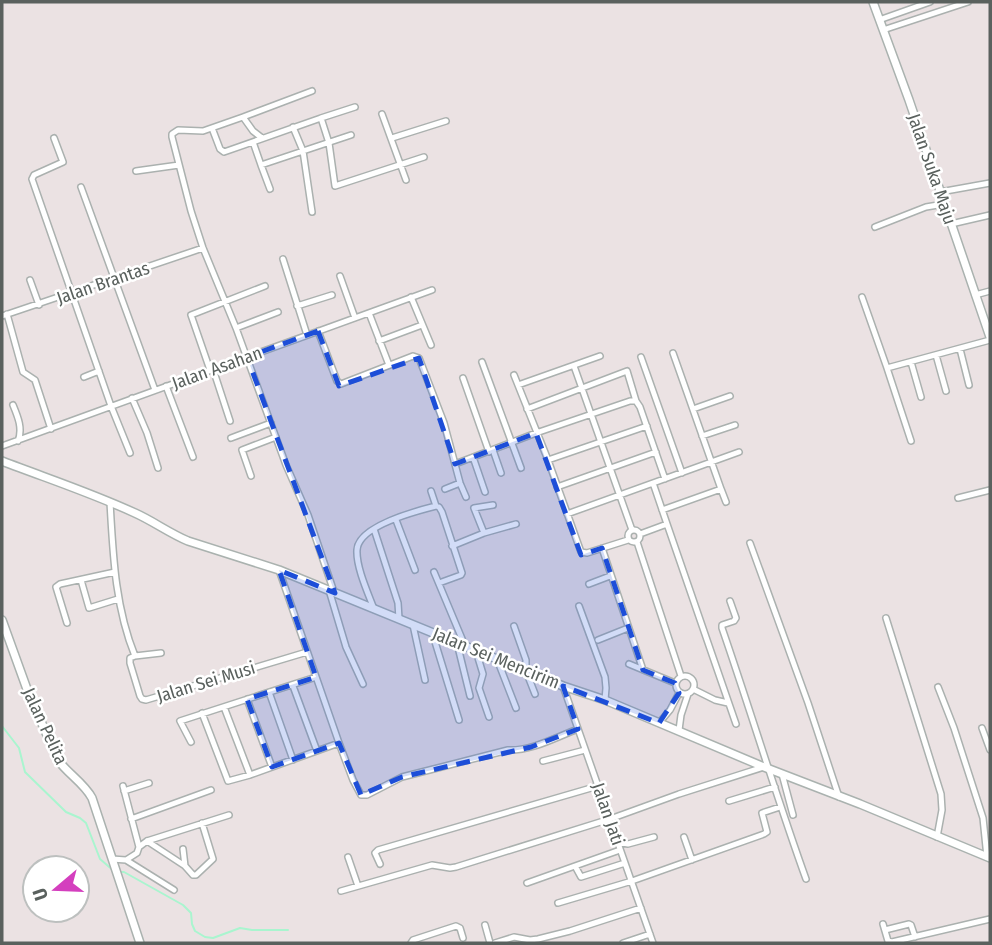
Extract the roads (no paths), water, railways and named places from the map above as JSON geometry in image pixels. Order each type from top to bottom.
[{"type":"street","name":"Jalan Suka Maju","points":[[873,2],[990,339]]},
{"type":"street","points":[[879,20],[930,2]]},
{"type":"street","points":[[883,30],[968,2]]},
{"type":"street","points":[[312,91],[200,132],[178,130],[172,134],[172,141],[203,248],[318,545],[346,647],[363,684]]},
{"type":"street","points":[[212,128],[222,152],[355,107]]},
{"type":"street","points":[[382,114],[406,180]]},
{"type":"street","points":[[243,117],[262,138]]},
{"type":"street","points":[[321,118],[329,143],[335,186],[424,156]]},
{"type":"street","points":[[392,138],[446,121]]},
{"type":"street","points":[[293,127],[303,151],[312,212]]},
{"type":"street","points":[[261,165],[351,135]]},
{"type":"street","points":[[54,138],[63,162],[34,175],[32,179],[130,453]]},
{"type":"street","points":[[253,142],[270,189]]},
{"type":"street","points":[[136,171],[179,166]]},
{"type":"street","points":[[940,192],[990,183]]},
{"type":"street","points":[[81,187],[155,390]]},
{"type":"street","points":[[875,227],[926,207],[944,204]]},
{"type":"street","points":[[951,224],[990,215]]},
{"type":"street","name":"Jalan Brantas","points":[[4,314],[203,248]]},
{"type":"street","points":[[283,260],[307,335]]},
{"type":"street","points":[[340,276],[355,318]]},
{"type":"street","points":[[30,280],[39,304]]},
{"type":"street","points":[[230,421],[191,316],[265,286]]},
{"type":"street","name":"Jalan Asahan","points":[[2,446],[432,290]]},
{"type":"street","points":[[975,295],[990,290]]},
{"type":"street","points":[[297,306],[332,295]]},
{"type":"street","points":[[411,297],[431,345]]},
{"type":"street","points":[[862,297],[911,441]]},
{"type":"street","points":[[236,328],[278,312]]},
{"type":"street","points":[[369,313],[389,365]]},
{"type":"street","points":[[4,314],[23,372],[35,380],[51,429]]},
{"type":"street","points":[[379,341],[422,324]]},
{"type":"street","points":[[318,331],[339,383],[413,356],[419,358],[444,423],[466,497]]},
{"type":"street","points":[[887,368],[990,339]]},
{"type":"street","points":[[960,349],[969,385]]},
{"type":"street","points":[[673,353],[726,502]]},
{"type":"street","points":[[936,355],[946,391]]},
{"type":"street","points":[[518,385],[600,356]]},
{"type":"street","points":[[641,357],[682,473]]},
{"type":"street","points":[[482,362],[521,468]]},
{"type":"street","points":[[911,362],[920,397]]},
{"type":"street","points":[[574,366],[632,530]]},
{"type":"street","points":[[527,409],[626,370],[665,479]]},
{"type":"street","points":[[84,377],[99,371]]},
{"type":"street","points":[[514,375],[581,552],[587,553],[628,540],[638,542]]},
{"type":"street","points":[[463,378],[501,473]]},
{"type":"street","points":[[166,386],[193,457]]},
{"type":"street","points":[[693,409],[730,396]]},
{"type":"street","points":[[132,398],[158,468]]},
{"type":"street","points":[[455,464],[536,433],[636,401]]},
{"type":"street","points":[[13,405],[19,421],[18,441]]},
{"type":"street","points":[[231,438],[271,423]]},
{"type":"street","points":[[702,436],[735,425]]},
{"type":"street","points":[[548,460],[647,426]]},
{"type":"street","points":[[251,476],[243,450],[276,437]]},
{"type":"street","points":[[557,487],[656,452]]},
{"type":"street","points":[[567,514],[739,452]]},
{"type":"street","points":[[473,457],[485,492]]},
{"type":"street","name":"Jalan Sei Mencirim","points":[[2,461],[110,502],[175,536],[279,570],[679,730],[988,858]]},
{"type":"street","points":[[445,489],[460,483]]},
{"type":"street","points":[[653,483],[736,724]]},
{"type":"street","points":[[662,510],[721,489]]},
{"type":"street","points":[[958,498],[990,490]]},
{"type":"street","points":[[431,491],[436,506],[442,512],[462,574],[439,583]]},
{"type":"street","name":"Jalan Sei Musi","points":[[110,502],[118,599],[135,656],[130,659],[130,663],[142,699],[307,652]]},
{"type":"street","points":[[484,533],[474,508],[493,505]]},
{"type":"street","points":[[374,609],[357,550],[362,538],[374,528],[436,506]]},
{"type":"street","points":[[396,520],[415,570]]},
{"type":"street","points":[[453,546],[516,524]]},
{"type":"street","points":[[640,534],[667,524]]},
{"type":"street","points":[[374,528],[398,603],[399,619]]},
{"type":"street","points":[[632,530],[640,534]]},
{"type":"street","points":[[628,540],[628,533],[632,530]]},
{"type":"street","points":[[640,534],[638,542],[681,676]]},
{"type":"street","points":[[750,543],[839,797]]},
{"type":"street","points":[[602,548],[643,670]]},
{"type":"street","points":[[279,570],[339,743],[361,795],[385,787],[402,777],[508,750],[531,747],[578,729]]},
{"type":"street","points":[[67,623],[56,587],[115,572]]},
{"type":"street","points":[[434,572],[461,644],[470,696]]},
{"type":"street","points":[[589,584],[610,576]]},
{"type":"street","points":[[81,580],[89,608],[118,599]]},
{"type":"street","points":[[730,601],[736,618],[722,625],[722,628],[806,879]]},
{"type":"street","points":[[579,606],[605,677],[605,700]]},
{"type":"street","points":[[886,618],[941,794],[942,810],[937,837]]},
{"type":"street","name":"Jalan Pelita","points":[[2,620],[52,750],[64,770],[90,794],[140,943]]},
{"type":"street","points":[[413,625],[425,680]]},
{"type":"street","points":[[514,626],[534,694]]},
{"type":"street","points":[[598,640],[628,628]]},
{"type":"street","points":[[432,632],[459,720]]},
{"type":"street","points":[[476,650],[484,674],[479,688],[489,717]]},
{"type":"street","points":[[135,656],[161,653]]},
{"type":"street","points":[[497,658],[516,708]]},
{"type":"street","points":[[629,664],[676,683]]},
{"type":"street","points":[[679,693],[676,683],[681,676]]},
{"type":"street","points":[[679,730],[681,715],[694,683],[690,678],[681,676]]},
{"type":"street","points":[[191,742],[180,721],[316,677]]},
{"type":"street","points":[[293,685],[317,751]]},
{"type":"street","name":"Jalan Jati","points":[[563,685],[653,943]]},
{"type":"street","points":[[938,687],[983,818],[988,858]]},
{"type":"street","points":[[269,692],[293,760]]},
{"type":"street","points":[[679,693],[691,692],[728,703]]},
{"type":"street","points":[[659,723],[679,693]]},
{"type":"street","points":[[247,699],[272,767]]},
{"type":"street","points":[[224,707],[250,775]]},
{"type":"street","points":[[670,710],[681,715]]},
{"type":"street","points":[[202,713],[227,780],[231,782],[339,743]]},
{"type":"street","points":[[982,728],[990,750]]},
{"type":"street","points":[[543,761],[585,750]]},
{"type":"street","points":[[341,891],[432,865],[456,867],[767,768]]},
{"type":"street","points":[[782,774],[793,815]]},
{"type":"street","points":[[112,862],[126,860],[137,853],[139,846],[123,788],[149,783]]},
{"type":"street","points":[[380,864],[375,853],[378,850],[598,786]]},
{"type":"street","points":[[729,801],[775,787]]},
{"type":"street","points":[[131,819],[211,790]]},
{"type":"street","points":[[558,903],[632,881],[764,834],[767,832],[762,813],[780,807]]},
{"type":"street","points":[[139,846],[147,841],[229,815]]},
{"type":"street","points":[[147,841],[195,875],[213,859],[202,823]]},
{"type":"street","points":[[617,842],[628,844],[654,837]]},
{"type":"street","points":[[684,837],[692,860]]},
{"type":"street","points":[[183,849],[185,866]]},
{"type":"street","points":[[527,883],[620,850]]},
{"type":"street","points":[[348,857],[358,886]]},
{"type":"street","points":[[126,860],[174,890]]},
{"type":"street","points":[[575,866],[581,877],[625,863]]},
{"type":"street","points":[[485,925],[493,943],[514,937],[530,940],[570,931],[641,908]]},
{"type":"street","points":[[915,937],[909,924],[884,927],[888,940],[892,942],[915,937],[990,919]]},
{"type":"street","points":[[411,943],[456,926],[460,928],[463,938]]},
{"type":"street","points":[[623,943],[650,934]]},
{"type":"waterway","points":[[2,726],[19,748],[25,772],[66,812],[86,823],[100,859],[115,872]]},
{"type":"waterway","points":[[120,872],[183,905],[191,913],[195,931],[205,937],[213,938],[240,928],[288,930]]}]
